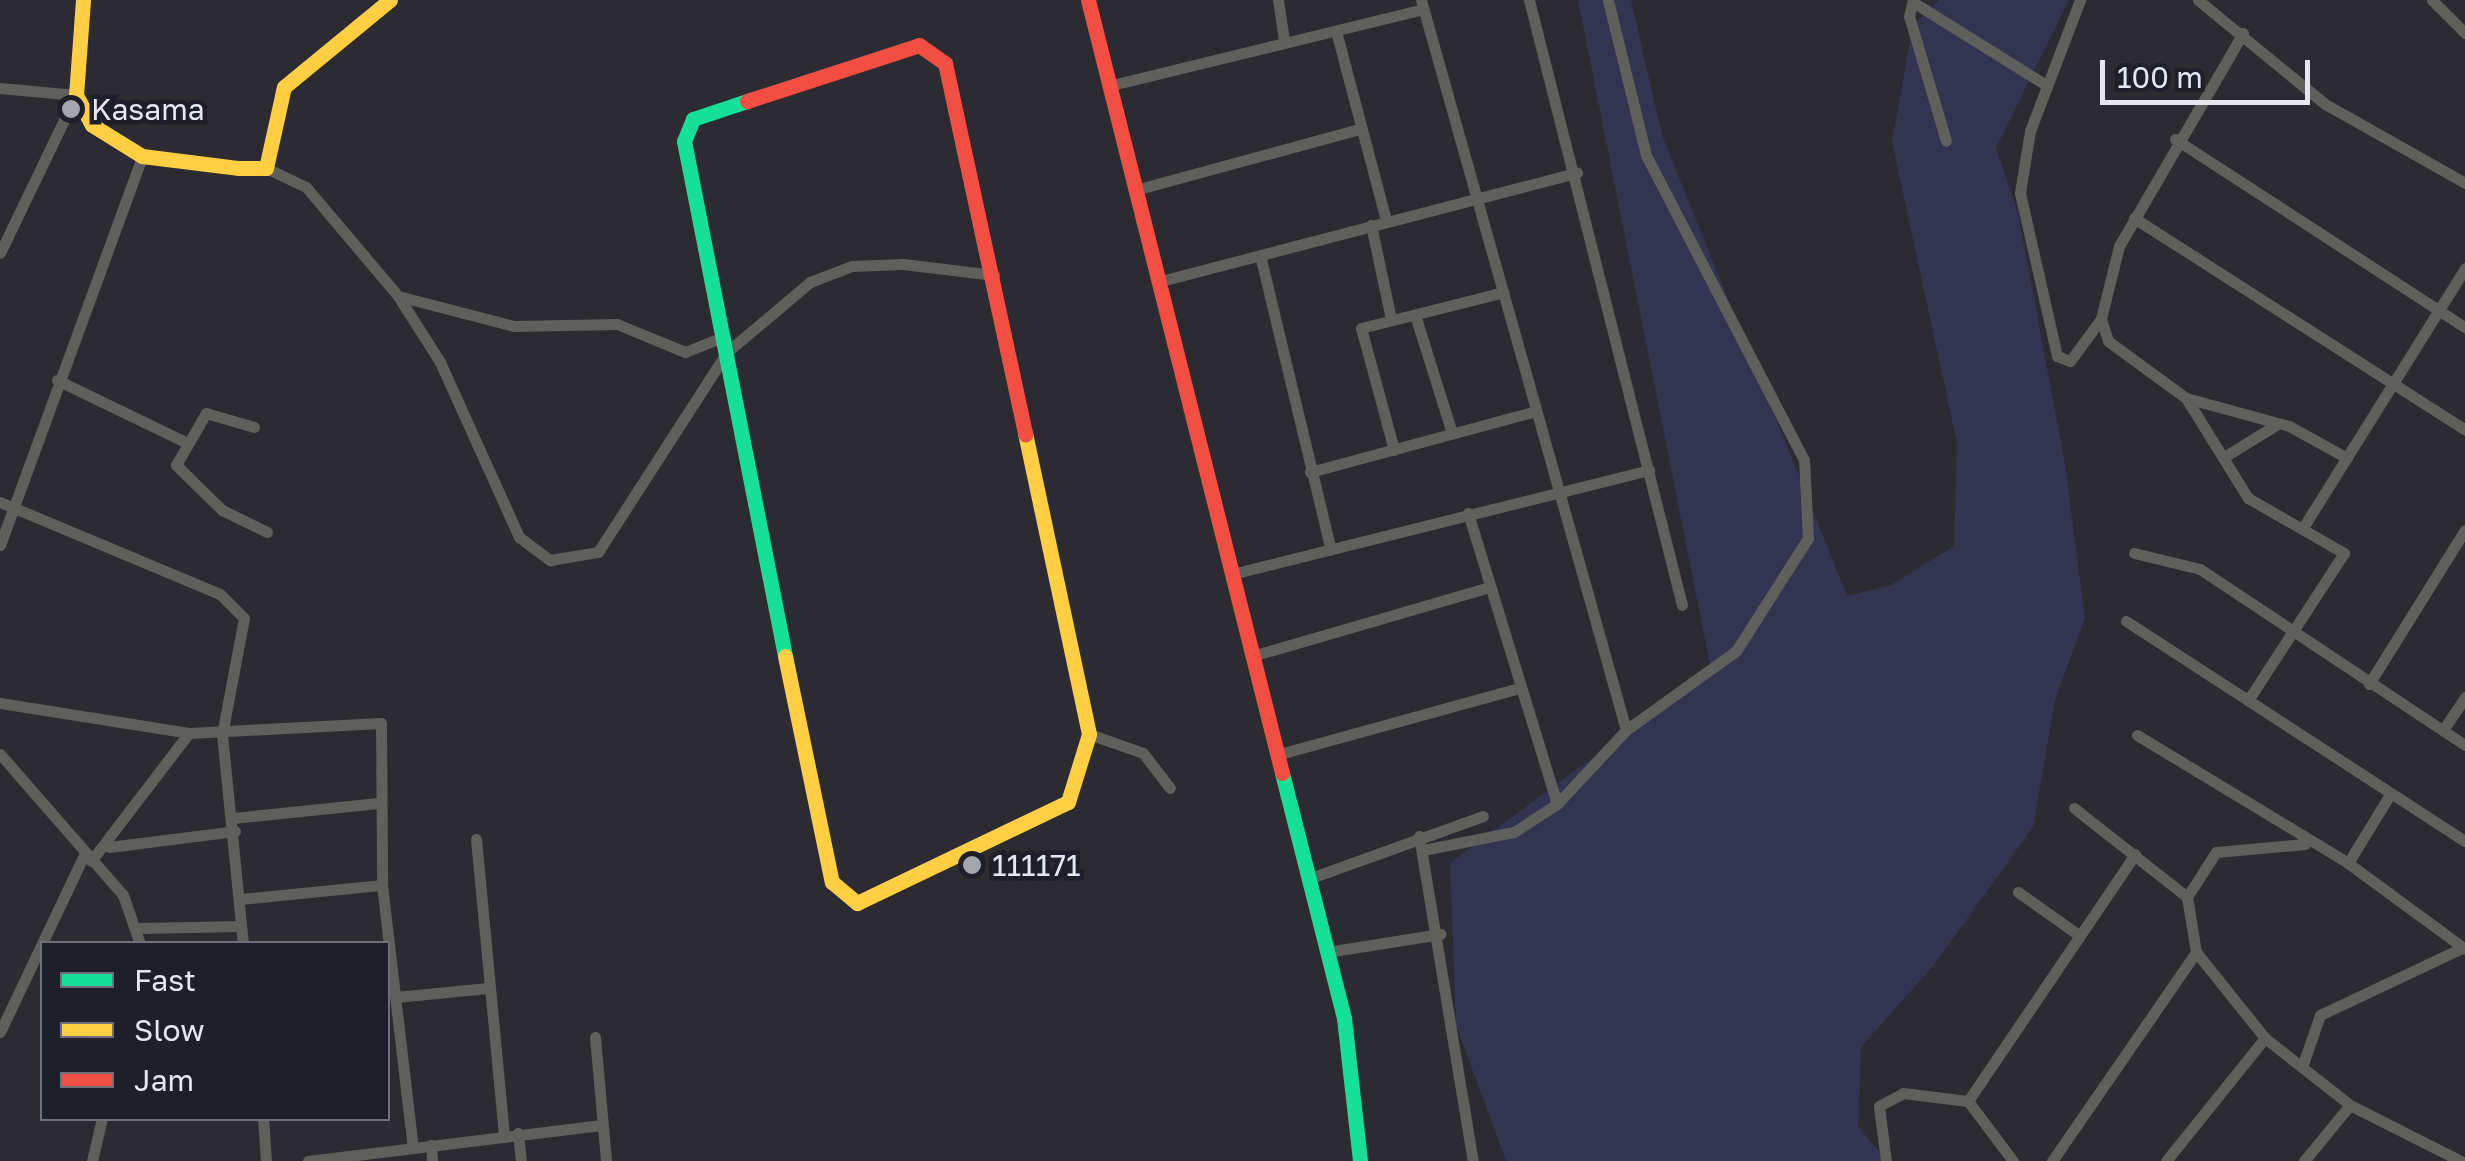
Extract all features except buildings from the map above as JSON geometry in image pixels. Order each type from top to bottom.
[{"type":"street","points":[[0,253],[76,94],[82,0]]},
{"type":"street","points":[[266,168],[284,87],[390,0]]},
{"type":"street","points":[[1088,0],[1326,952],[1360,1161]]},
{"type":"street","points":[[1278,0],[1284,40]]},
{"type":"street","points":[[1529,0],[1577,173],[1682,605]]},
{"type":"street","points":[[1423,850],[1514,832],[1557,804],[1626,730],[1736,651],[1801,558],[1810,494],[1804,460],[1646,156],[1608,0]]},
{"type":"street","points":[[2080,0],[2046,84],[2020,193],[2057,356],[2070,361],[2102,320],[2134,218],[2175,139],[2243,32]]},
{"type":"street","points":[[2198,0],[2243,32],[2326,104],[2465,182]]},
{"type":"street","points":[[2432,0],[2465,33]]},
{"type":"street","points":[[1946,141],[1908,16],[1913,1],[2046,84]]},
{"type":"street","points":[[1108,86],[1284,40],[1336,31],[1422,4],[1504,292],[1554,493],[1626,730]]},
{"type":"street","points":[[1336,31],[1386,220]]},
{"type":"street","points":[[920,45],[945,63],[994,276],[1089,734],[1068,802],[875,902],[844,896],[824,852],[685,130],[728,106],[920,45]]},
{"type":"street","points":[[0,88],[76,94]]},
{"type":"street","points":[[76,94],[108,142],[142,156],[266,168],[306,187],[398,296],[440,362],[519,537],[550,560],[598,552],[618,531],[726,344],[772,308],[852,266],[994,276]]},
{"type":"street","points":[[1136,190],[1360,129]]},
{"type":"street","points":[[2175,139],[2465,327]]},
{"type":"street","points":[[0,545],[4,505],[142,156]]},
{"type":"street","points":[[1161,281],[1577,173]]},
{"type":"street","points":[[2134,218],[2465,430]]},
{"type":"street","points":[[1371,224],[1391,319]]},
{"type":"street","points":[[1260,255],[1332,550]]},
{"type":"street","points":[[2304,526],[2465,268]]},
{"type":"street","points":[[1394,450],[1360,332],[1391,319],[1504,292]]},
{"type":"street","points":[[398,296],[514,326],[617,324],[685,352],[726,344]]},
{"type":"street","points":[[1414,315],[1452,433]]},
{"type":"street","points":[[2102,320],[2108,341],[2186,398],[2276,425],[2347,458]]},
{"type":"street","points":[[56,380],[186,442]]},
{"type":"street","points":[[2186,398],[2248,498],[2338,544],[2344,560],[2248,700]]},
{"type":"street","points":[[1310,472],[1534,412]]},
{"type":"street","points":[[254,427],[206,413],[176,464],[182,479],[267,532]]},
{"type":"street","points":[[2224,457],[2276,425]]},
{"type":"street","points":[[1232,574],[1649,470]]},
{"type":"street","points":[[4,505],[236,602],[246,636],[222,734],[243,941]]},
{"type":"street","points":[[1468,513],[1515,689],[1557,804]]},
{"type":"street","points":[[2368,684],[2465,530]]},
{"type":"street","points":[[2134,553],[2200,569],[2465,745]]},
{"type":"street","points":[[1252,656],[1486,588]]},
{"type":"street","points":[[2126,621],[2465,842]]},
{"type":"street","points":[[1276,755],[1515,689]]},
{"type":"street","points":[[2443,730],[2465,697]]},
{"type":"street","points":[[0,703],[188,733],[381,722],[378,803],[388,941]]},
{"type":"street","points":[[109,846],[188,733]]},
{"type":"street","points":[[1089,734],[1143,753],[1170,788]]},
{"type":"street","points":[[2137,735],[2305,844],[2348,863],[2464,948],[2320,1015],[2302,1067]]},
{"type":"street","points":[[0,754],[141,928],[140,941]]},
{"type":"street","points":[[2348,863],[2389,796]]},
{"type":"street","points":[[46,941],[88,858],[109,846],[378,803]]},
{"type":"street","points":[[2074,808],[2187,897],[2196,952],[2265,1038],[2350,1105],[2461,1161]]},
{"type":"street","points":[[1308,879],[1483,816]]},
{"type":"street","points":[[1419,836],[1441,934],[1473,1161]]},
{"type":"street","points":[[476,839],[504,1134]]},
{"type":"street","points":[[2187,897],[2216,852],[2305,844]]},
{"type":"street","points":[[1968,1101],[2134,854]]},
{"type":"street","points":[[241,899],[382,884]]},
{"type":"street","points":[[2018,892],[2080,936]]},
{"type":"street","points":[[141,928],[241,926]]},
{"type":"street","points":[[1326,952],[1441,934]]},
{"type":"street","points":[[2052,1161],[2196,952]]},
{"type":"street","points":[[0,1032],[40,953]]},
{"type":"street","points":[[390,966],[413,1147]]},
{"type":"street","points":[[396,997],[488,988]]},
{"type":"street","points":[[595,1037],[606,1161]]},
{"type":"street","points":[[2166,1161],[2265,1038]]},
{"type":"street","points":[[390,1058],[402,1057]]},
{"type":"street","points":[[1886,1161],[1884,1099],[1968,1101]]},
{"type":"street","points":[[1968,1101],[2013,1161]]},
{"type":"street","points":[[2304,1161],[2350,1105]]},
{"type":"street","points":[[92,1161],[101,1121]]},
{"type":"street","points":[[262,1121],[266,1161]]},
{"type":"street","points":[[308,1161],[602,1125]]},
{"type":"street","points":[[518,1134],[521,1161]]},
{"type":"street","points":[[431,1145],[432,1161]]},
{"type":"shaded area","points":[[1578,0],[1631,0],[1662,135],[1847,596],[1891,585],[1954,546],[1957,443],[1892,142],[1913,25],[1939,0],[2069,0],[1996,148],[2018,213],[2065,464],[2085,618],[2055,700],[2033,827],[1934,965],[1861,1047],[1858,1126],[1887,1161],[1506,1161],[1456,1025],[1450,863],[1711,670]]},
{"type":"traffic: fast","points":[[747,101],[693,119],[684,141],[785,656]]},
{"type":"traffic: fast","points":[[1282,773],[1344,1018],[1360,1161]]},
{"type":"traffic: slow","points":[[83,0],[76,95],[92,125],[142,156],[239,168],[266,168],[284,87],[390,0]]},
{"type":"traffic: slow","points":[[785,656],[832,882],[857,903],[1068,802],[1089,734],[1025,434]]},
{"type":"traffic: jam","points":[[1088,0],[1282,773]]},
{"type":"traffic: jam","points":[[919,45],[945,63],[1025,434]]},
{"type":"traffic: jam","points":[[747,101],[919,45]]},
{"type":"place","name":"Kasama","points":[[71,109]]},
{"type":"place","name":"111171","points":[[972,865]]}]
